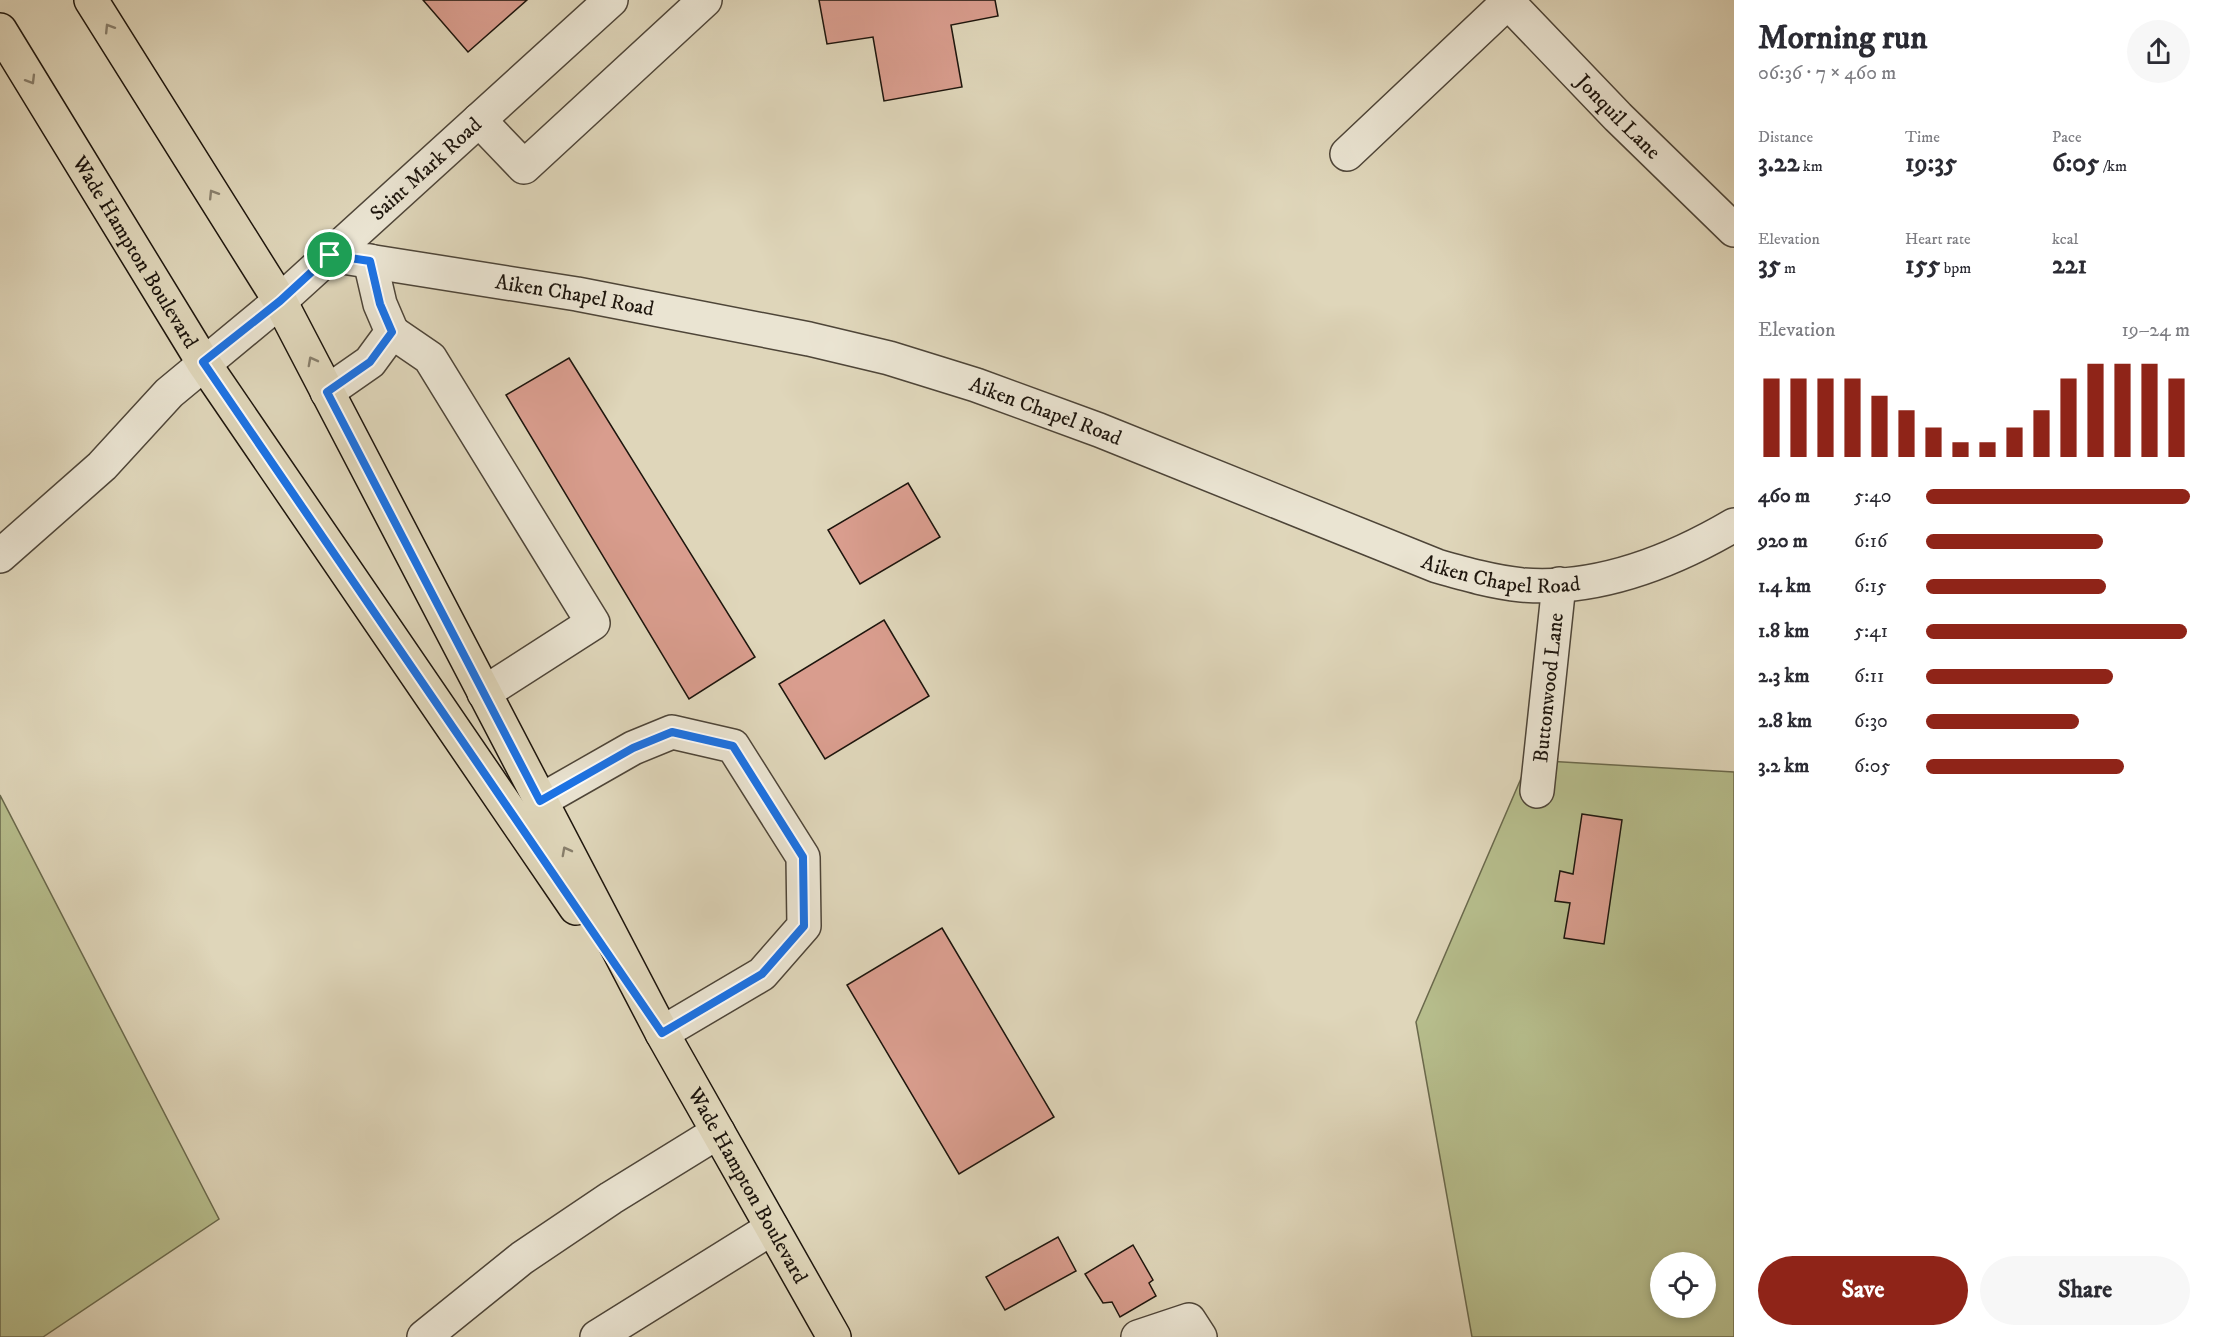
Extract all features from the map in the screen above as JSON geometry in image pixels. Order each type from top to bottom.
[{"type":"main road","name":"Wade Hampton Boulevard","points":[[91,0],[280,301],[662,1033],[834,1337]]},
{"type":"main road","name":"Wade Hampton Boulevard","points":[[0,30],[203,362],[662,1033]]},
{"type":"street","name":"Saint Mark Road","points":[[0,556],[102,466],[169,393],[203,362],[280,301],[611,0]]},
{"type":"street","points":[[479,120],[524,167],[705,0]]},
{"type":"street","points":[[1347,154],[1507,1]]},
{"type":"street","name":"Jonquil Lane","points":[[1507,1],[1648,148],[1734,230]]},
{"type":"street","name":"Aiken Chapel Road","points":[[330,255],[577,294],[809,339],[890,358],[976,385],[1099,430],[1437,566],[1478,578],[1523,585],[1585,583],[1656,563],[1707,541],[1734,525]]},
{"type":"street","points":[[370,261],[380,304],[392,332],[430,358],[593,623],[484,693]]},
{"type":"street","points":[[327,392],[370,362],[392,332]]},
{"type":"street","name":"Buttonwood Lane","points":[[1537,791],[1559,584]]},
{"type":"street","points":[[540,801],[633,748],[672,732],[733,746],[803,857],[804,926],[762,974],[662,1033]]},
{"type":"street","points":[[424,1337],[522,1258],[611,1198],[718,1132]]},
{"type":"street","points":[[614,1332],[772,1228]]},
{"type":"street","points":[[1138,1337],[1189,1320],[1200,1337]]},
{"type":"green space","points":[[1529,760],[1734,772],[1734,1337],[1472,1337],[1416,1022]]},
{"type":"green space","points":[[0,795],[219,1219],[43,1337],[0,1337]]},
{"type":"building","points":[[423,0],[527,0],[468,52]]},
{"type":"building","points":[[819,0],[995,0],[998,16],[951,25],[962,87],[884,101],[873,37],[827,44]]},
{"type":"building","points":[[569,358],[755,657],[689,699],[506,395]]},
{"type":"building","points":[[908,483],[940,537],[860,584],[828,530]]},
{"type":"building","points":[[884,620],[929,696],[825,759],[779,684]]},
{"type":"building","points":[[1582,814],[1622,820],[1604,944],[1564,938],[1570,903],[1555,901],[1560,871],[1573,874]]},
{"type":"building","points":[[942,928],[1054,1117],[959,1174],[847,985]]},
{"type":"building","points":[[1058,1237],[1076,1271],[1005,1310],[986,1277]]},
{"type":"building","points":[[1133,1245],[1153,1280],[1149,1283],[1156,1296],[1120,1317],[1112,1302],[1103,1303],[1085,1274]]},
{"type":"route","points":[[330,255],[370,261],[380,304],[392,332],[370,362],[327,392],[540,801],[633,748],[672,732],[733,746],[803,857],[804,926],[762,974],[662,1033],[203,362],[280,301],[330,255]]}]
